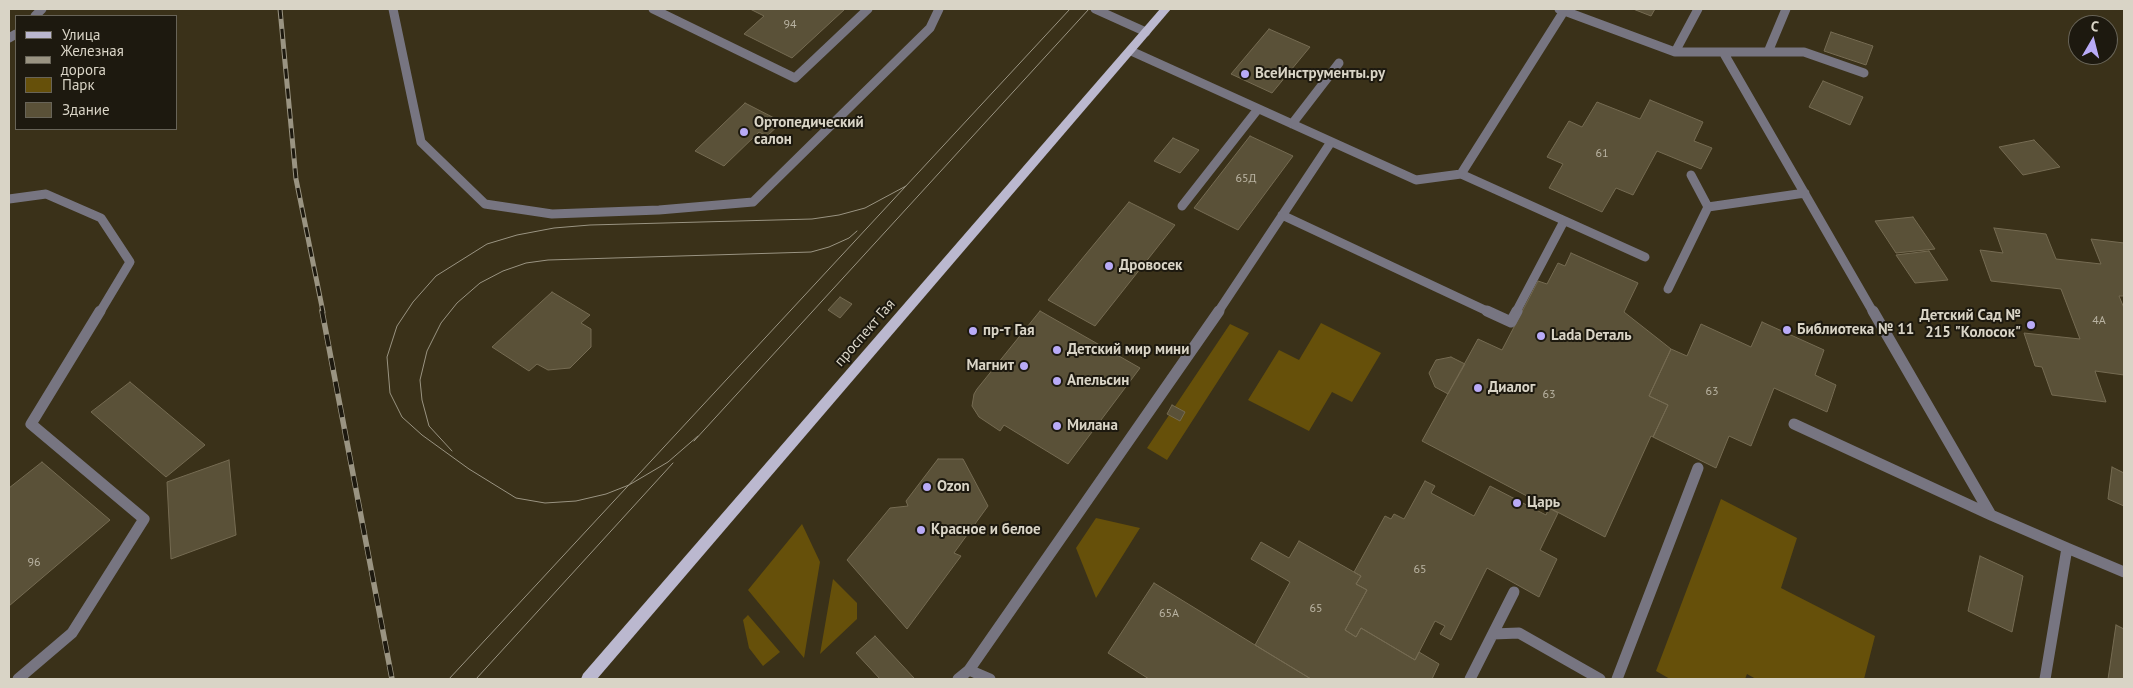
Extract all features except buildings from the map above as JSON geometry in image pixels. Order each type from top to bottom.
[{"type":"main road","name":"проспект Гая","points":[[588,679],[1166,9]]},
{"type":"lane","points":[[393,9],[421,142],[485,204],[552,214],[659,210],[754,202],[930,28],[939,9]]},
{"type":"lane","points":[[653,9],[794,78],[868,9]]},
{"type":"lane","points":[[1095,9],[1146,32]]},
{"type":"lane","points":[[1675,52],[1698,9]]},
{"type":"lane","points":[[1768,52],[1786,9]]},
{"type":"lane","points":[[1462,174],[1562,10],[1675,52],[1804,52],[1864,73]]},
{"type":"lane","points":[[1131,51],[1416,180],[1462,174],[1645,258]]},
{"type":"lane","points":[[1723,52],[1990,515]]},
{"type":"lane","points":[[1292,124],[1340,63]]},
{"type":"lane","points":[[1182,206],[1258,109]]},
{"type":"lane","points":[[958,679],[969,670],[1233,290],[1330,142]]},
{"type":"lane","points":[[1691,175],[1708,207]]},
{"type":"lane","points":[[1708,207],[1806,193]]},
{"type":"lane","points":[[9,199],[46,194],[102,218],[130,262],[31,424],[144,519],[72,633],[18,679]]},
{"type":"lane","points":[[1668,289],[1708,207]]},
{"type":"lane","points":[[1282,214],[1511,322],[1564,221]]},
{"type":"lane","points":[[1794,424],[1990,515],[2124,572]]},
{"type":"lane","points":[[1617,679],[1698,468]]},
{"type":"lane","points":[[2045,679],[2067,548]]},
{"type":"lane","points":[[1470,679],[1514,592]]},
{"type":"lane","points":[[1493,634],[1519,633],[1600,679]]},
{"type":"lane","points":[[969,670],[990,679]]},
{"type":"green space","points":[[1321,323],[1381,353],[1352,402],[1332,392],[1309,431],[1248,400],[1279,350],[1299,360]]},
{"type":"green space","points":[[1230,324],[1249,333],[1167,460],[1147,448]]},
{"type":"green space","points":[[1721,499],[1797,538],[1781,588],[1875,636],[1864,679],[1756,679],[1747,674],[1745,679],[1670,679],[1656,671]]},
{"type":"green space","points":[[1096,518],[1140,528],[1096,598],[1076,548]]},
{"type":"green space","points":[[802,524],[820,562],[804,658],[748,590]]},
{"type":"green space","points":[[833,579],[857,603],[857,619],[820,654]]},
{"type":"green space","points":[[748,615],[780,652],[763,666],[749,648],[743,620]]},
{"type":"tram line","points":[[906,186],[1070,9]]},
{"type":"tram line","points":[[694,441],[1089,9]]},
{"type":"tram line","points":[[629,485],[606,494],[576,501],[545,503],[516,498],[469,469],[422,435],[402,417],[390,393],[387,357],[397,326],[413,302],[436,276],[487,244],[517,235],[554,228],[590,225],[812,219],[839,215],[865,208],[906,186]]},
{"type":"tram line","points":[[629,485],[906,186]]},
{"type":"tram line","points":[[452,451],[429,426],[422,400],[420,380],[427,351],[441,323],[457,303],[480,283],[503,271],[526,263],[548,260],[811,252],[829,247],[849,238],[857,231]]},
{"type":"tram line","points":[[629,485],[668,462],[698,436]]},
{"type":"tram line","points":[[476,679],[673,463]]},
{"type":"tram line","points":[[449,679],[629,485]]},
{"type":"railway","points":[[280,9],[296,179],[323,312]]},
{"type":"railway","points":[[322,311],[392,679]]},
{"type":"place","name":"ВсеИнструменты.ру","points":[[1245,74]]},
{"type":"place","name":"Ортопедический салон","points":[[744,132]]},
{"type":"place","name":"Дровосек","points":[[1109,266]]},
{"type":"place","name":"Детский Сад № 215 \"Колосок\"","points":[[2031,325]]},
{"type":"place","name":"Библиотека № 11","points":[[1787,330]]},
{"type":"place","name":"пр-т Гая","points":[[973,331]]},
{"type":"place","name":"Lada Dеталь","points":[[1541,336]]},
{"type":"place","name":"Детский мир мини","points":[[1057,350]]},
{"type":"place","name":"Магнит","points":[[1024,366]]},
{"type":"place","name":"Апельсин","points":[[1057,381]]},
{"type":"place","name":"Диалог","points":[[1478,388]]},
{"type":"place","name":"Милана","points":[[1057,426]]},
{"type":"place","name":"Ozon","points":[[927,487]]},
{"type":"place","name":"Царь","points":[[1517,503]]},
{"type":"place","name":"Красное и белое","points":[[921,530]]}]
